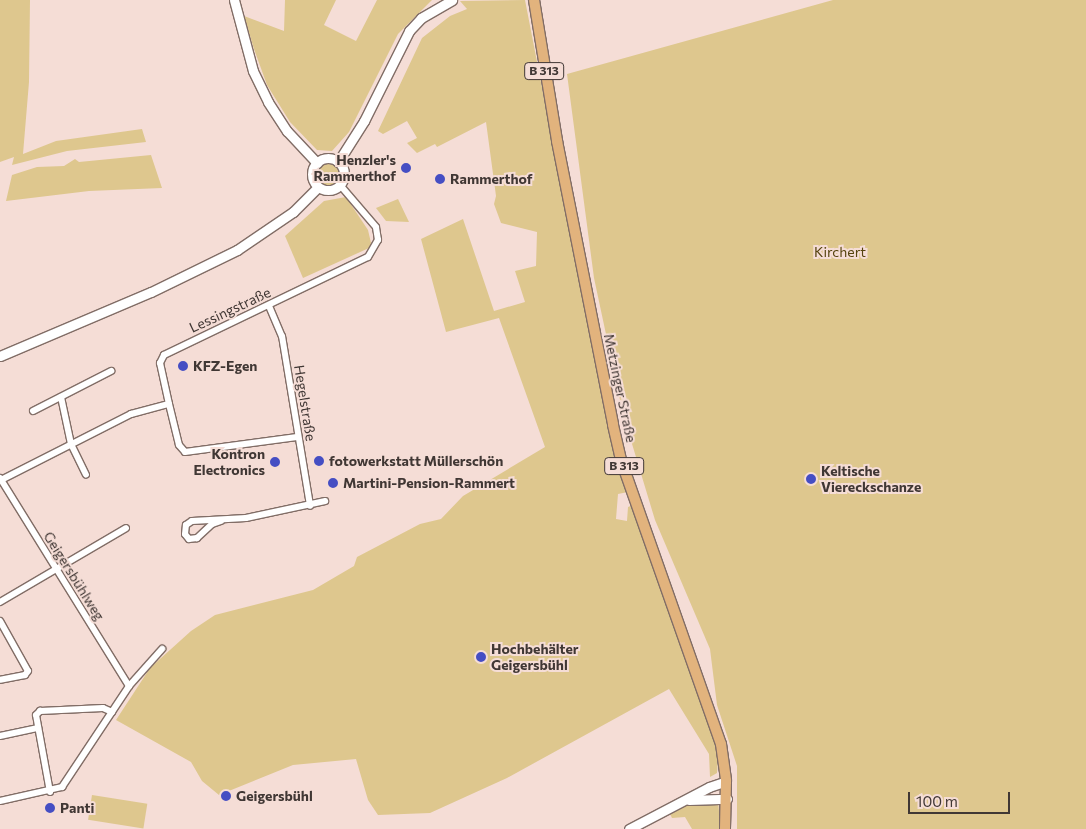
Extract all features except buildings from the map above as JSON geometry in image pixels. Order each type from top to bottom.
[{"type":"main road","name":"Metzinger Straße","points":[[534,0],[556,141],[613,425],[622,463],[718,736],[726,781],[725,829]]},
{"type":"street","points":[[234,0],[253,71],[268,102],[287,130],[317,163]]},
{"type":"street","points":[[338,162],[364,121],[409,31],[421,18],[452,0]]},
{"type":"street","points":[[325,159],[338,162],[344,171],[340,185],[327,190],[318,186],[313,178],[317,163],[325,159]]},
{"type":"street","name":"Lessingstraße","points":[[297,437],[189,453],[178,444],[160,363],[164,355],[269,306],[372,253],[378,240],[376,227],[340,185]]},
{"type":"street","points":[[0,356],[229,255],[263,235],[318,186]]},
{"type":"street","name":"Hegelstraße","points":[[269,306],[282,336],[297,437],[310,506]]},
{"type":"street","points":[[33,411],[111,371]]},
{"type":"street","points":[[61,397],[70,444],[86,475]]},
{"type":"street","points":[[1,479],[139,411],[169,404]]},
{"type":"street","name":"Geigersbühlweg","points":[[1,479],[129,686]]},
{"type":"street","points":[[221,521],[212,524],[198,538],[189,539],[184,534],[185,527],[192,522],[221,521],[310,506],[325,500]]},
{"type":"street","points":[[0,602],[54,567],[126,528]]},
{"type":"street","points":[[0,621],[28,672],[25,675],[0,680]]},
{"type":"street","points":[[0,801],[50,792],[62,787],[129,686],[162,649]]},
{"type":"street","points":[[50,792],[36,715],[40,711],[103,708],[112,712]]},
{"type":"street","points":[[0,736],[38,728]]},
{"type":"street","points":[[629,829],[726,781]]},
{"type":"street","points":[[686,800],[727,799]]},
{"type":"green space","points":[[0,0],[30,0],[29,82],[23,154],[56,141],[142,129],[146,142],[67,151],[12,165],[14,157],[0,162]]},
{"type":"green space","points":[[285,0],[336,0],[324,25],[356,41],[377,0],[432,0],[398,34],[349,132],[332,151],[317,150],[290,122],[267,85],[254,49],[244,16],[284,31]]},
{"type":"green space","points":[[525,0],[606,417],[628,492],[618,494],[616,519],[627,521],[628,507],[633,505],[713,735],[718,760],[717,773],[710,777],[709,754],[669,689],[507,778],[430,813],[378,815],[368,800],[356,759],[293,765],[219,795],[202,781],[191,762],[116,720],[150,668],[191,631],[215,615],[313,590],[354,566],[357,557],[420,524],[441,519],[463,496],[545,447],[499,318],[446,332],[421,239],[463,219],[494,311],[525,302],[515,271],[536,266],[537,232],[501,223],[494,204],[496,196],[486,122],[437,147],[435,144],[417,153],[407,143],[417,138],[407,121],[383,134],[378,131],[422,38],[450,16],[467,9],[460,1]]},
{"type":"green space","name":"Kirchert","points":[[833,0],[1086,0],[1086,829],[737,829],[737,766],[717,705],[710,649],[655,520],[623,414],[594,278],[567,74]]},
{"type":"green space","points":[[151,155],[162,188],[89,191],[6,201],[12,175],[37,167],[64,166],[75,159],[79,162]]},
{"type":"green space","points":[[328,164],[336,167],[339,175],[336,183],[328,186],[320,183],[317,175],[320,167]]},
{"type":"green space","points":[[346,197],[368,230],[371,243],[369,248],[303,278],[285,236],[324,201]]},
{"type":"green space","points":[[398,199],[409,222],[386,221],[376,208]]},
{"type":"green space","points":[[92,795],[147,804],[143,828],[88,820]]},
{"type":"green space","points":[[718,802],[721,829],[692,829],[685,817],[672,818],[670,814],[689,803]]},
{"type":"place","name":"Henzler's Rammerthof","points":[[406,168]]},
{"type":"place","name":"Rammerthof","points":[[440,179]]},
{"type":"place","name":"KFZ-Egen","points":[[183,366]]},
{"type":"place","name":"fotowerkstatt Müllerschön","points":[[319,461]]},
{"type":"place","name":"Kontron Electronics","points":[[275,462]]},
{"type":"place","name":"Keltische Viereckschanze","points":[[811,479]]},
{"type":"place","name":"Martini-Pension-Rammert","points":[[333,483]]},
{"type":"place","name":"Hochbehälter Geigersbühl","points":[[481,657]]},
{"type":"place","name":"Geigersbühl","points":[[226,796]]},
{"type":"place","name":"Panti","points":[[50,808]]}]
